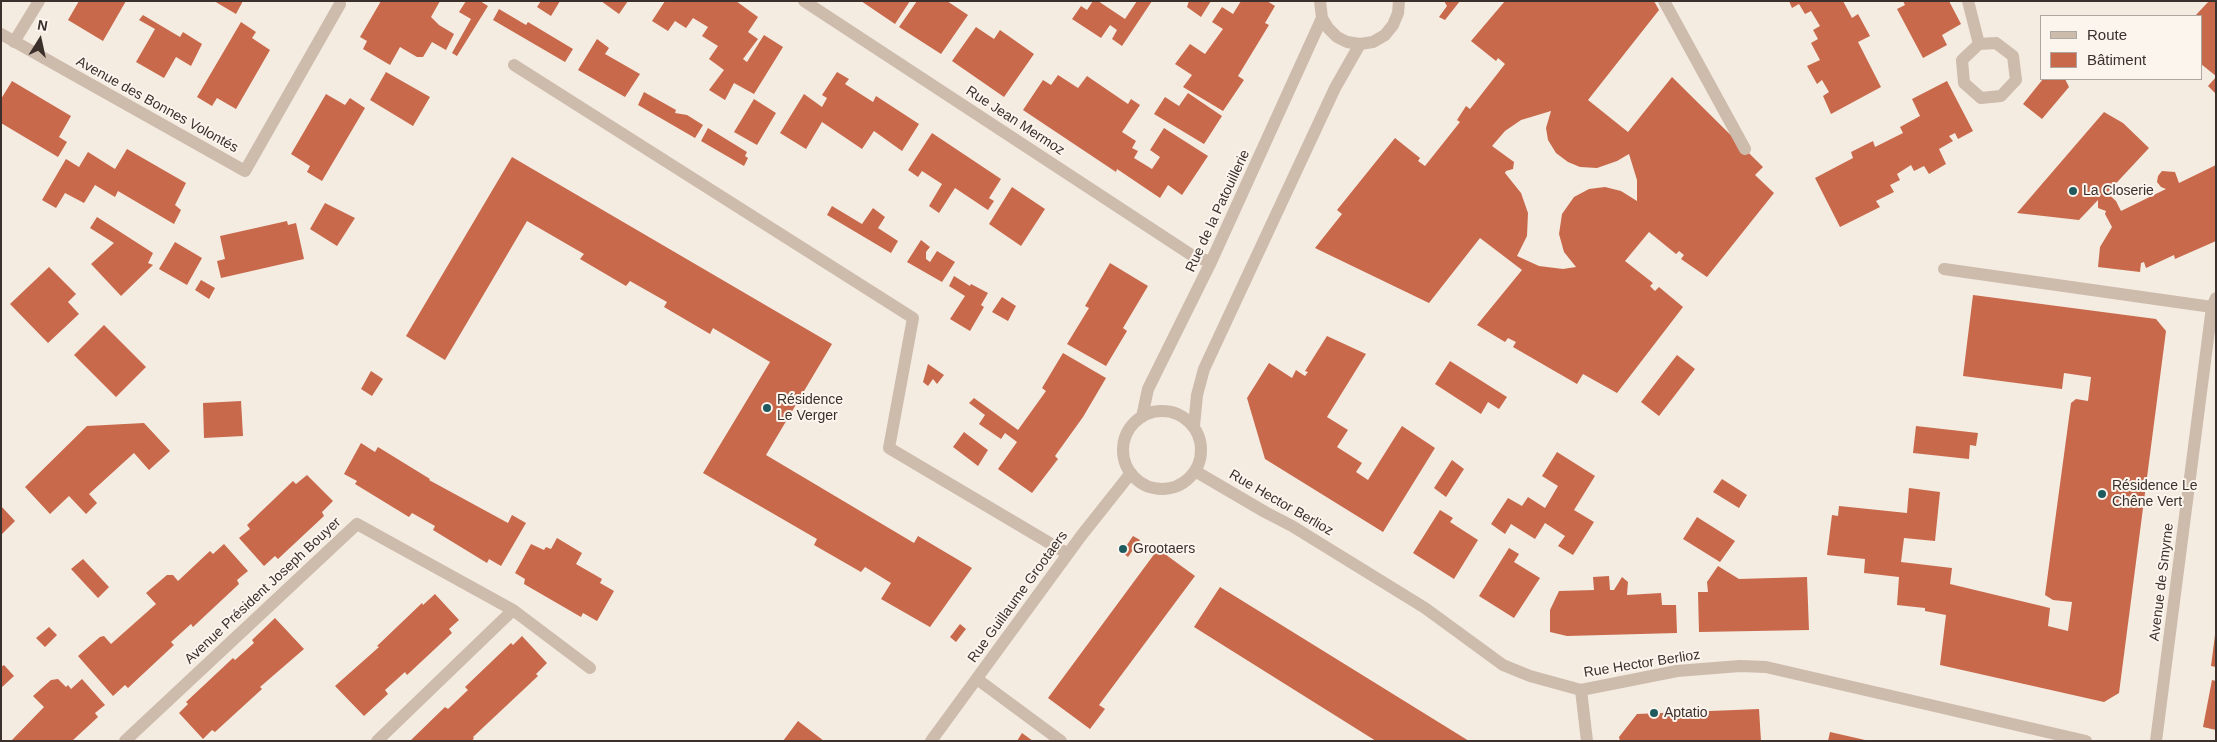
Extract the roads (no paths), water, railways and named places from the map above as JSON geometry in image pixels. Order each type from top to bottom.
[{"type":"street","points":[[14,42],[39,1]]},
{"type":"street","name":"Rue Jean Mermoz","points":[[804,1],[1193,256],[1211,262]]},
{"type":"street","points":[[1320,1],[1322,18],[1328,28],[1337,37],[1347,42],[1360,44],[1373,42],[1385,35],[1393,25],[1398,13],[1399,1]]},
{"type":"street","points":[[1664,1],[1745,149]]},
{"type":"street","points":[[1968,1],[1979,44]]},
{"type":"street","name":"Avenue des Bonnes Volontés","points":[[1,34],[245,171],[340,4]]},
{"type":"street","name":"Rue de la Patouillerie","points":[[1142,417],[1148,389],[1211,262],[1322,18]]},
{"type":"street","points":[[1996,43],[2014,56],[2016,80],[2002,96],[1982,98],[1964,84],[1962,60],[1979,44],[1996,43]]},
{"type":"street","points":[[1194,426],[1185,418],[1174,413],[1162,411],[1151,412],[1131,425],[1125,438],[1123,450],[1125,463],[1131,473],[1145,485],[1164,489],[1182,484],[1195,470],[1199,462],[1201,444],[1194,426],[1197,394],[1204,369],[1335,88],[1360,44]]},
{"type":"street","points":[[514,65],[913,318],[889,448],[1068,554]]},
{"type":"street","name":"Avenue de Smyrne","points":[[1944,269],[2214,303],[2156,741]]},
{"type":"street","name":"Rue Hector Berlioz","points":[[1195,470],[1292,526],[1425,608],[1502,665],[1530,676],[1581,690],[1677,671],[1751,666],[1766,667],[2086,741]]},
{"type":"street","name":"Rue Guillaume Grootaers","points":[[932,741],[1068,554],[1131,473]]},
{"type":"street","name":"Avenue Président Joseph Bouyer","points":[[125,741],[357,524],[513,610],[590,668]]},
{"type":"street","points":[[376,741],[513,610]]},
{"type":"street","points":[[978,679],[1061,741]]},
{"type":"street","points":[[1581,690],[1586,741]]},
{"type":"place","name":"La Closerie","points":[[2073,191]]},
{"type":"place","name":"Résidence Le Verger","points":[[767,408]]},
{"type":"place","name":"Résidence Le Chêne Vert","points":[[2102,494]]},
{"type":"place","name":"Grootaers","points":[[1123,549]]},
{"type":"place","name":"Aptatio","points":[[1654,713]]}]
